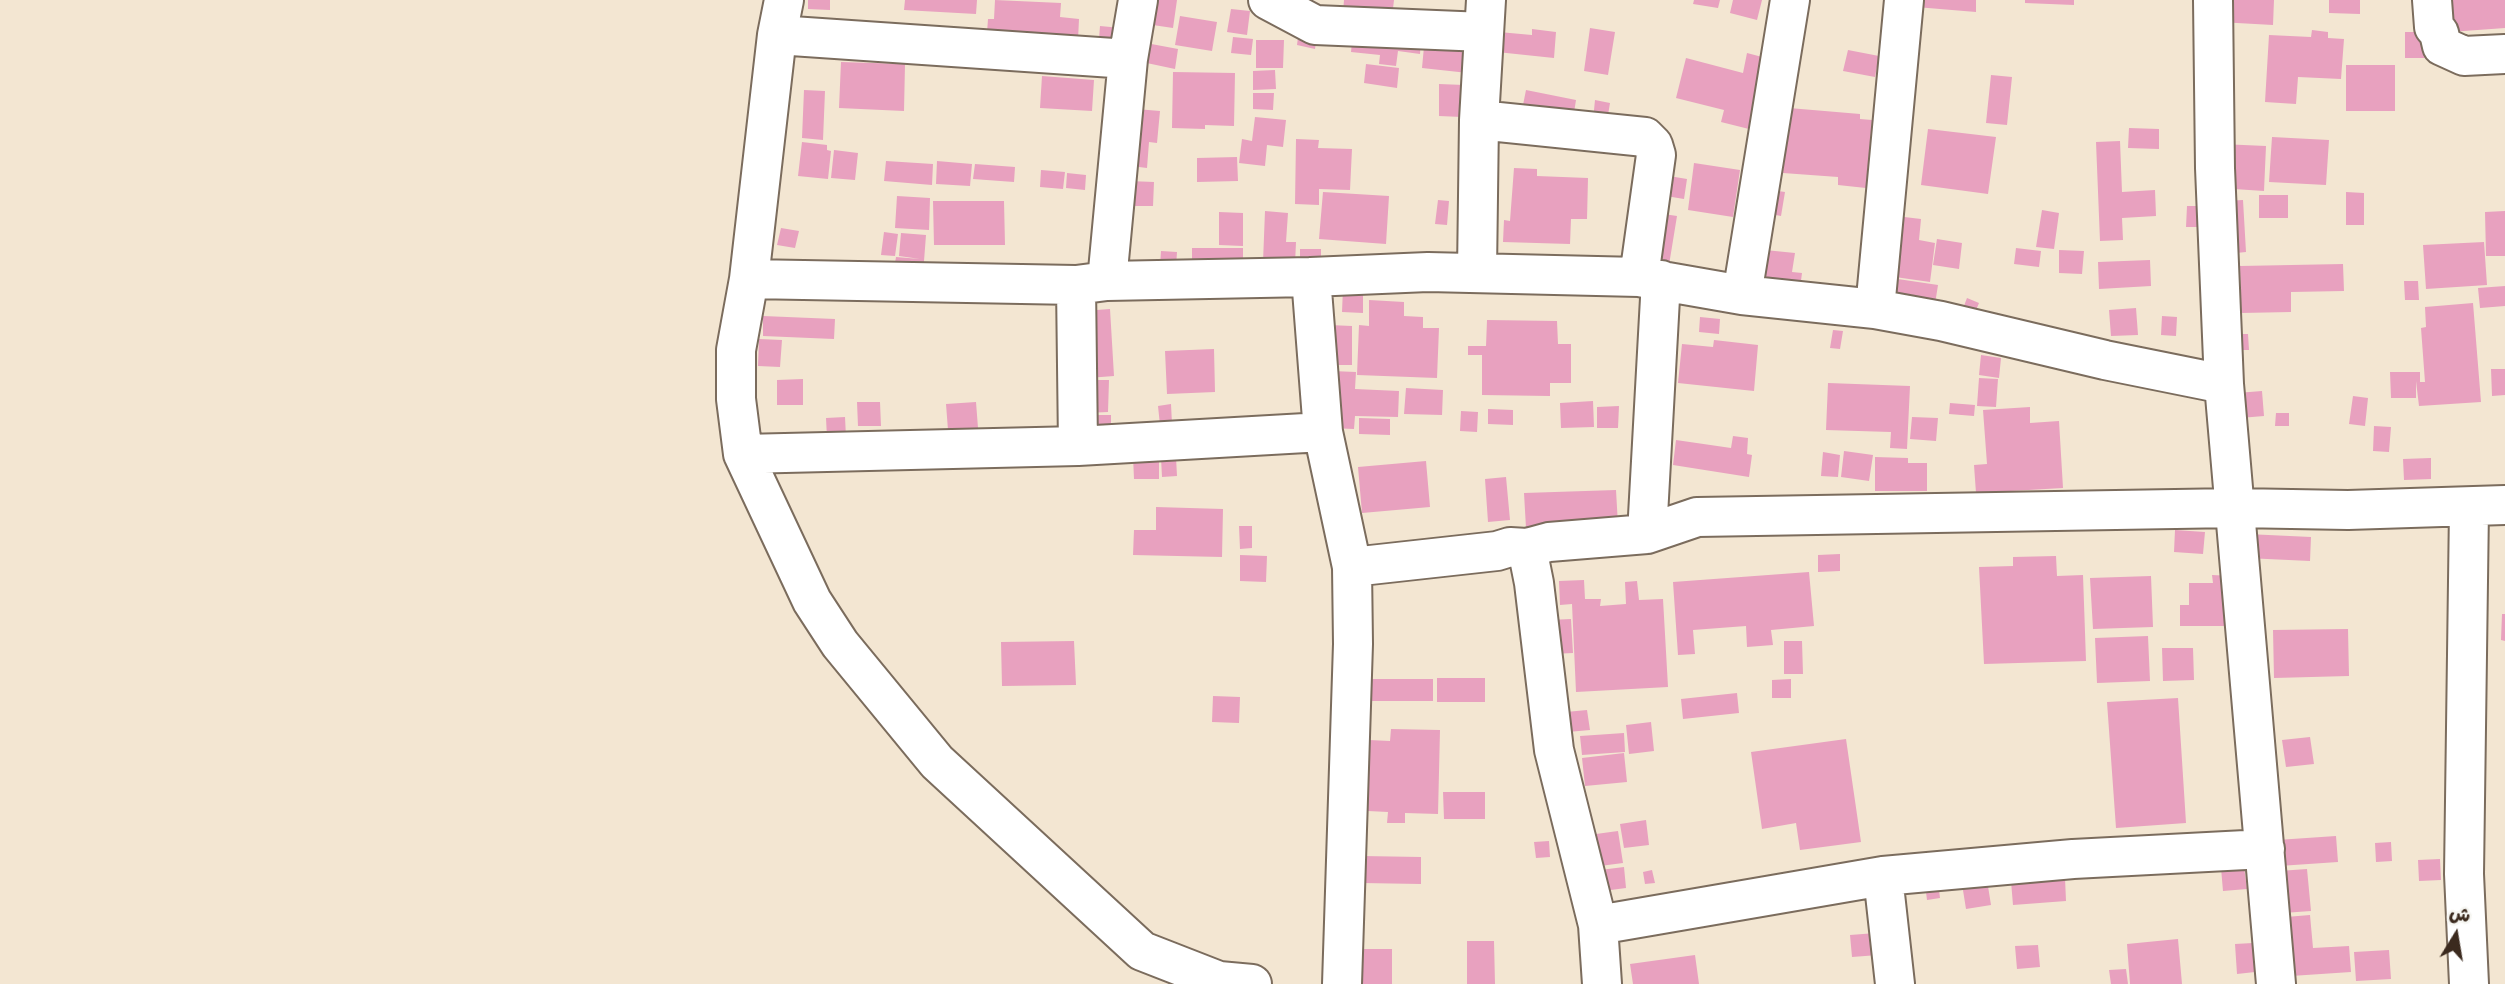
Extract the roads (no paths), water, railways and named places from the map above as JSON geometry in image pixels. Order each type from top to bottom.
[{"type":"street","points":[[1078,446],[1091,283],[1138,0]]},
{"type":"street","points":[[1268,0],[1315,25],[1485,16],[1479,120],[1477,272]]},
{"type":"street","points":[[1742,295],[1790,0]]},
{"type":"street","points":[[1875,309],[1904,0]]},
{"type":"street","points":[[2213,0],[2215,168],[2224,384],[2276,984]]},
{"type":"street","points":[[2432,0],[2434,27],[2439,33],[2442,46],[2465,56],[2505,54]]},
{"type":"street","points":[[1128,60],[781,18],[750,279],[736,350],[736,400],[743,454],[813,601],[840,644],[937,762],[1142,951],[1219,981],[1252,984]]},
{"type":"street","points":[[1479,120],[1645,138],[1653,145],[1656,155],[1650,278],[1647,534]]},
{"type":"street","points":[[750,279],[1091,283],[1477,272],[1650,278],[1742,295],[1875,309],[1941,321],[2105,360],[2224,384]]},
{"type":"street","points":[[1311,277],[1323,432],[1352,567],[1353,644],[1342,984]]},
{"type":"street","points":[[743,454],[1078,446],[1323,432]]},
{"type":"street","points":[[1352,567],[1497,551],[1510,547],[1527,548],[1549,542],[1647,534],[1697,517],[2235,508],[2348,510],[2487,507],[2464,874],[2469,984]]},
{"type":"street","points":[[1527,548],[1534,583],[1554,751],[1598,925],[1602,984]]},
{"type":"street","points":[[1598,925],[1883,876],[2073,859],[2265,849]]},
{"type":"street","points":[[1883,876],[1895,984]]}]
